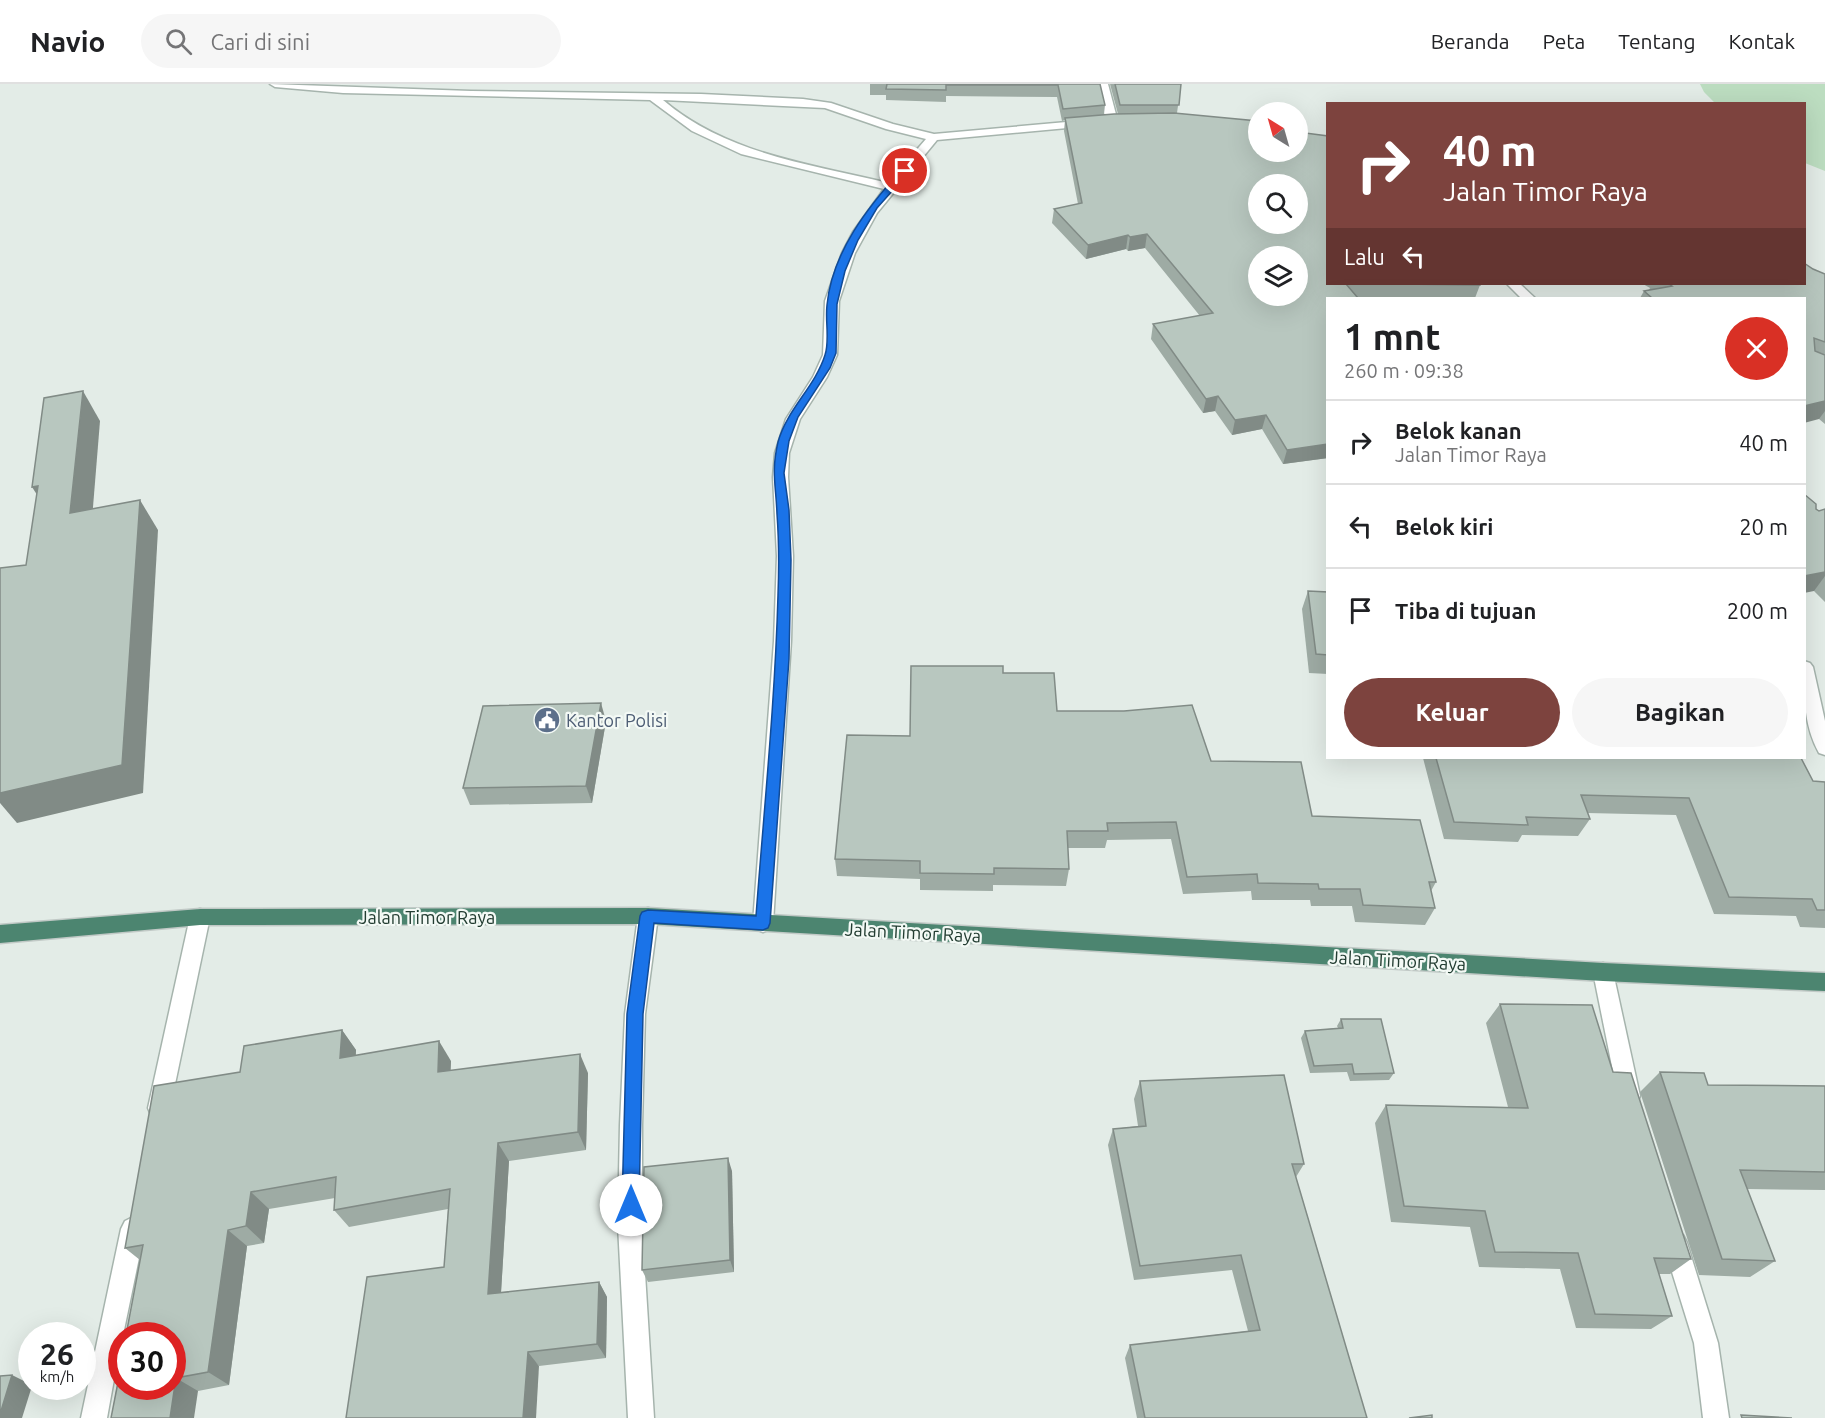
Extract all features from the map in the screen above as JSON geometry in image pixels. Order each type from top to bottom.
[{"type":"highway","name":"Jalan Timor Raya","points":[[0,934],[200,917],[648,916],[1603,972],[1825,982]]},
{"type":"street","points":[[275,84],[343,90],[447,94],[652,96],[803,102],[827,105],[890,127],[934,137],[1117,122],[1103,84]]},
{"type":"street","points":[[652,96],[670,111],[722,144],[808,168],[891,187]]},
{"type":"street","points":[[763,923],[783,659],[785,560],[783,510],[778,473],[784,441],[792,417],[825,368],[831,353],[832,304],[840,271],[854,240],[874,207],[934,137]]},
{"type":"street","points":[[1514,285],[1527,297]]},
{"type":"street","points":[[1806,676],[1820,738],[1825,748]]},
{"type":"street","points":[[642,1418],[630,1225],[631,1125],[635,1014],[648,916]]},
{"type":"street","points":[[154,1132],[200,917]]},
{"type":"street","points":[[1603,972],[1624,1083],[1635,1116]]},
{"type":"street","points":[[94,1418],[137,1212]]},
{"type":"street","points":[[1667,1218],[1706,1342],[1716,1418]]},
{"type":"green space","points":[[1700,84],[1825,84],[1825,171],[1806,163],[1806,102],[1714,102]]},
{"type":"building","points":[[887,84],[1100,84],[1105,105],[1063,109],[1058,85],[946,85],[946,90],[886,89]]},
{"type":"building","points":[[1115,84],[1181,84],[1179,105],[1120,105]]},
{"type":"building","points":[[1174,113],[1248,120],[1248,162],[1308,162],[1308,133],[1326,136],[1326,285],[1347,285],[1357,297],[1326,297],[1326,444],[1287,450],[1266,415],[1235,420],[1218,396],[1206,399],[1153,324],[1213,313],[1147,234],[1130,237],[1128,235],[1088,245],[1054,209],[1082,203],[1065,118]]},
{"type":"building","points":[[1806,264],[1825,274],[1825,342],[1814,338],[1815,351],[1825,355],[1825,401],[1806,406],[1806,297],[1651,297],[1644,291],[1672,286],[1670,285],[1806,285]]},
{"type":"building","points":[[83,391],[70,513],[140,500],[122,765],[0,793],[0,568],[26,565],[38,486],[32,487],[44,398]]},
{"type":"building","points":[[1806,496],[1816,504],[1816,509],[1819,511],[1825,509],[1825,572],[1806,576]]},
{"type":"building","points":[[1308,591],[1326,592],[1326,655],[1316,654]]},
{"type":"building","points":[[911,666],[1003,666],[1003,673],[1054,673],[1057,711],[1124,711],[1192,705],[1211,761],[1301,762],[1312,816],[1420,820],[1436,882],[1429,882],[1435,908],[1363,905],[1360,889],[1319,889],[1318,884],[1258,883],[1257,874],[1187,877],[1176,822],[1107,823],[1108,831],[1067,831],[1069,869],[994,868],[994,874],[920,873],[920,861],[835,859],[847,735],[910,736]]},
{"type":"building","points":[[601,703],[586,786],[463,788],[483,706]]},
{"type":"building","points":[[1436,759],[1802,759],[1813,781],[1825,782],[1825,910],[1817,910],[1812,899],[1729,897],[1689,798],[1581,795],[1590,819],[1526,817],[1528,825],[1454,822]]},
{"type":"building","points":[[1500,1004],[1592,1005],[1613,1072],[1631,1073],[1691,1259],[1654,1258],[1672,1316],[1595,1314],[1578,1253],[1495,1252],[1485,1211],[1404,1206],[1386,1105],[1528,1108]]},
{"type":"building","points":[[1341,1019],[1381,1019],[1394,1073],[1354,1074],[1352,1064],[1314,1066],[1305,1031],[1343,1028]]},
{"type":"building","points":[[342,1030],[340,1058],[439,1041],[438,1072],[580,1054],[578,1132],[498,1143],[488,1294],[599,1282],[597,1344],[528,1352],[523,1418],[346,1418],[367,1277],[444,1267],[450,1189],[334,1210],[336,1177],[251,1192],[246,1226],[228,1230],[208,1372],[186,1376],[186,1322],[128,1322],[143,1245],[125,1248],[154,1086],[240,1072],[244,1046]]},
{"type":"building","points":[[1660,1072],[1704,1073],[1708,1085],[1825,1086],[1825,1172],[1740,1170],[1775,1261],[1722,1259]]},
{"type":"building","points":[[1284,1075],[1304,1164],[1292,1164],[1367,1418],[1145,1418],[1130,1345],[1260,1330],[1241,1255],[1140,1266],[1113,1129],[1146,1126],[1140,1081]]},
{"type":"building","points":[[728,1158],[730,1260],[642,1270],[644,1167]]},
{"type":"building","points":[[12,1375],[0,1414],[0,1376]]},
{"type":"building","points":[[115,1400],[173,1400],[170,1418],[111,1418]]},
{"type":"building","points":[[1432,1415],[1432,1418],[1409,1418]]},
{"type":"building","points":[[1741,1415],[1792,1418],[1742,1418]]},
{"type":"place","name":"Kantor Polisi","points":[[547,720]]},
{"type":"route","points":[[631,1205],[635,1014],[648,916],[763,923],[783,659],[785,560],[783,510],[778,473],[784,441],[792,417],[825,368],[831,353],[832,304],[840,271],[854,240],[874,207],[905,171]]}]
